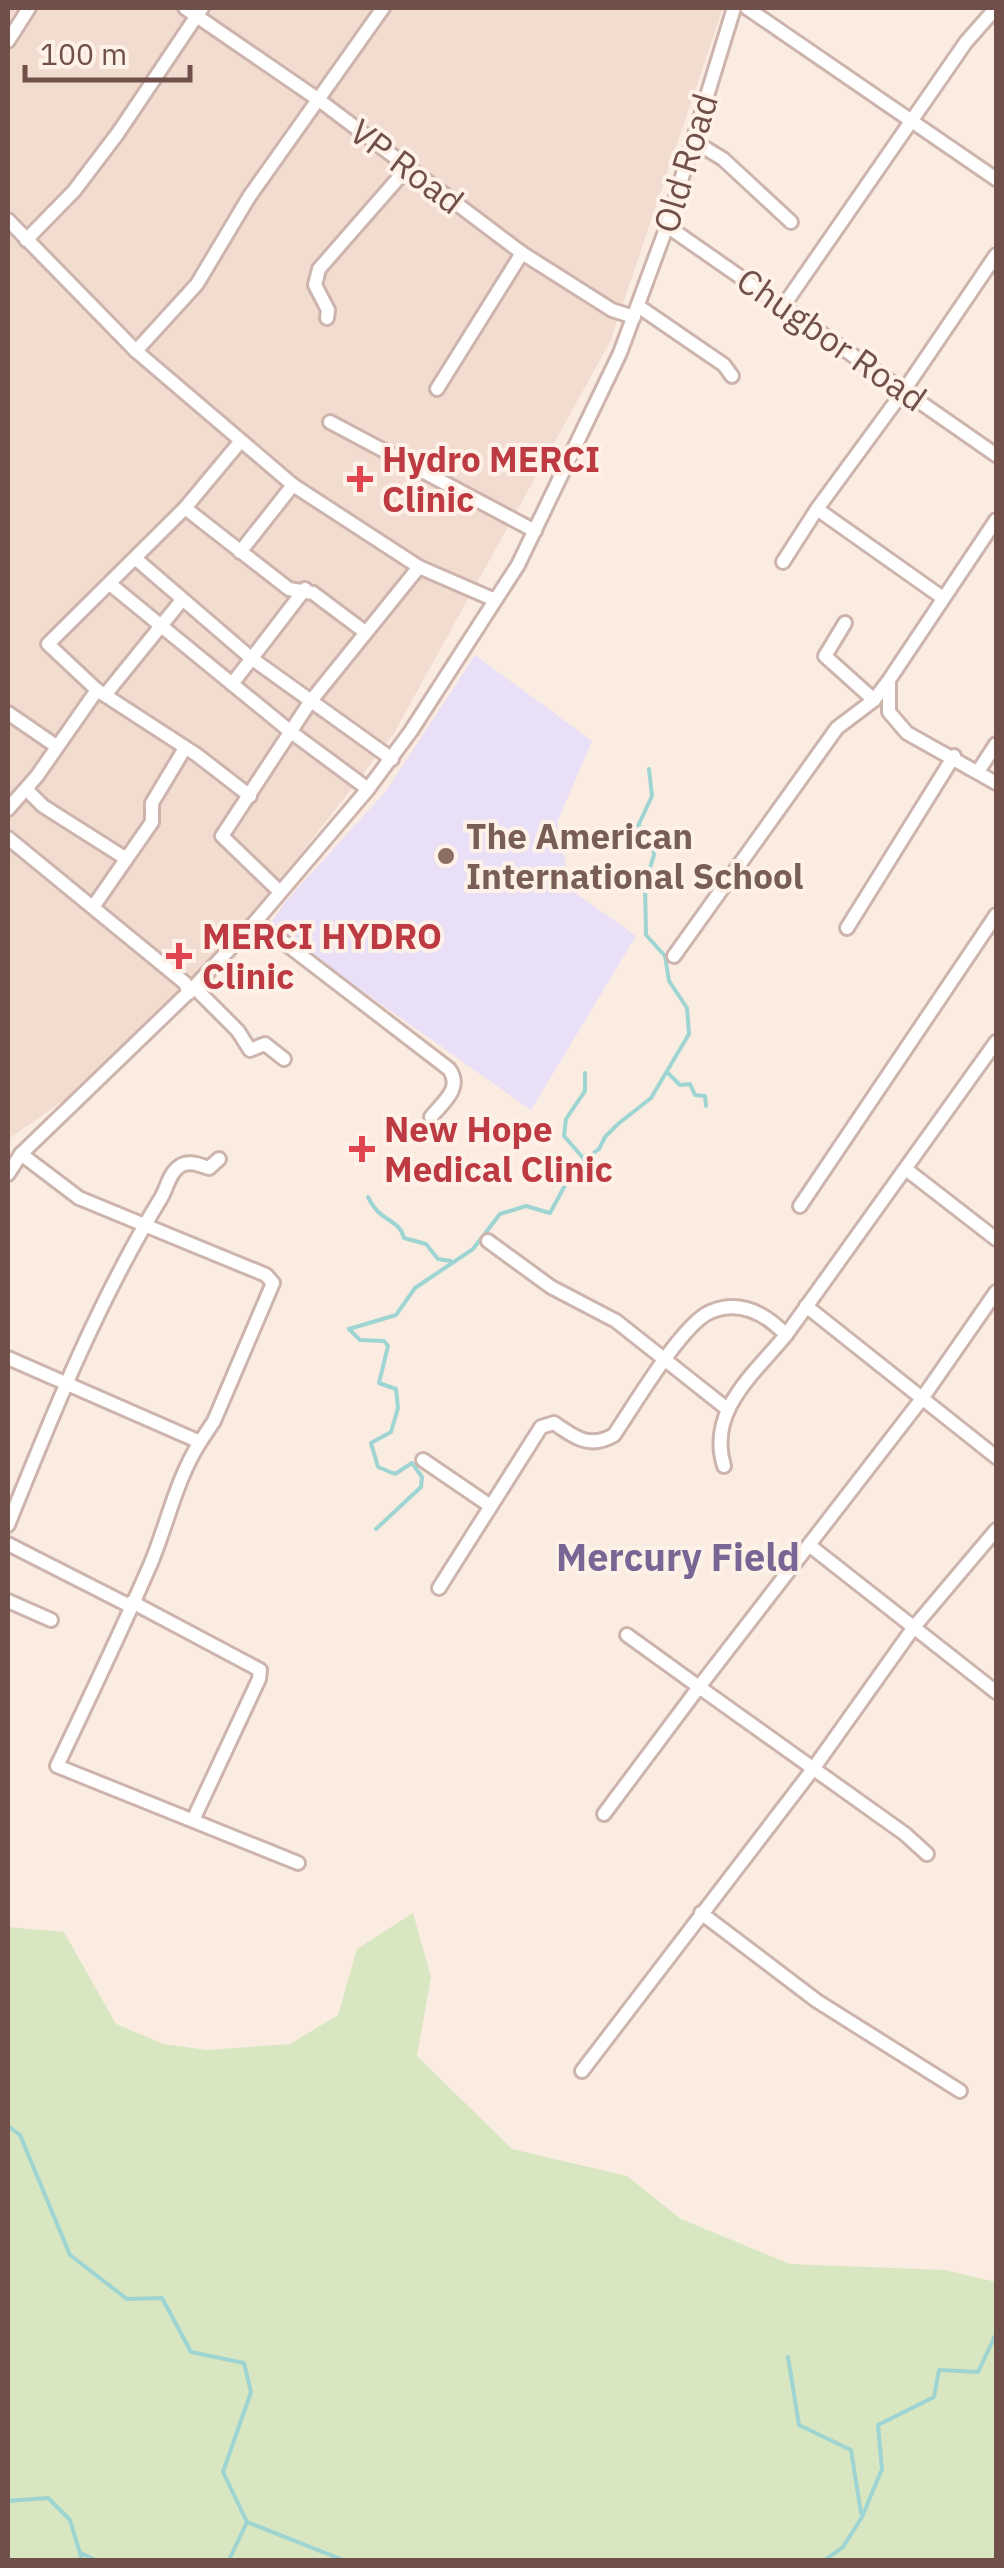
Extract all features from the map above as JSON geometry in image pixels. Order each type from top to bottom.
[{"type":"street","points":[[8,41],[29,8]]},
{"type":"street","points":[[136,351],[197,284],[249,197],[383,8]]},
{"type":"street","name":"Old Road","points":[[13,1162],[191,990],[256,921],[392,758],[494,600],[535,531],[620,353],[667,226],[734,8]]},
{"type":"street","points":[[747,8],[996,178]]},
{"type":"street","points":[[784,305],[966,42],[996,8]]},
{"type":"street","points":[[26,240],[74,191],[108,148],[194,10]]},
{"type":"street","name":"VP Road","points":[[194,10],[522,252],[612,310],[636,311],[724,366],[732,376]]},
{"type":"street","points":[[692,140],[722,159],[790,222]]},
{"type":"street","points":[[327,318],[328,310],[314,285],[314,277],[409,166]]},
{"type":"street","points":[[8,220],[136,351],[293,485],[419,567],[494,600]]},
{"type":"street","name":"Chugbor Road","points":[[667,226],[996,455]]},
{"type":"street","points":[[438,389],[522,252]]},
{"type":"street","points":[[784,562],[996,255]]},
{"type":"street","points":[[330,422],[535,531]]},
{"type":"street","points":[[240,442],[185,508],[48,644],[101,693],[250,796]]},
{"type":"street","points":[[240,552],[293,485]]},
{"type":"street","points":[[185,508],[289,589],[305,589],[365,632]]},
{"type":"street","points":[[817,509],[943,598]]},
{"type":"street","points":[[674,956],[837,728],[874,700],[889,680],[996,520]]},
{"type":"street","points":[[136,559],[251,658],[392,758]]},
{"type":"street","points":[[279,891],[222,836],[310,702],[419,567]]},
{"type":"street","points":[[110,584],[368,789]]},
{"type":"street","points":[[232,684],[305,589]]},
{"type":"street","points":[[8,809],[56,746],[182,600]]},
{"type":"street","points":[[845,623],[825,656],[874,700]]},
{"type":"street","points":[[889,680],[888,712],[908,732],[996,783]]},
{"type":"street","points":[[8,713],[56,746]]},
{"type":"street","points":[[978,770],[996,744]]},
{"type":"street","points":[[93,907],[152,822],[152,803],[185,748]]},
{"type":"street","points":[[847,928],[954,756]]},
{"type":"street","points":[[26,789],[44,806],[124,858]]},
{"type":"street","points":[[8,838],[184,982],[238,1031],[250,1050],[265,1044],[284,1059]]},
{"type":"street","points":[[800,1206],[996,915]]},
{"type":"street","points":[[256,921],[450,1069],[456,1078],[455,1086],[431,1116]]},
{"type":"street","points":[[724,1466],[718,1445],[726,1408],[786,1335],[996,1042]]},
{"type":"street","points":[[8,1525],[65,1384],[172,1173],[182,1164],[209,1168],[219,1159]]},
{"type":"street","points":[[13,1162],[79,1198],[266,1275],[274,1283],[214,1421],[182,1470],[152,1561],[56,1766],[298,1863]]},
{"type":"street","points":[[907,1170],[996,1238]]},
{"type":"street","points":[[488,1240],[551,1287],[616,1321],[726,1408]]},
{"type":"street","points":[[604,1814],[921,1400],[996,1292]]},
{"type":"street","points":[[806,1306],[996,1457]]},
{"type":"street","points":[[439,1588],[542,1427],[554,1423],[586,1443],[602,1442],[614,1435],[665,1360],[692,1326],[710,1312],[753,1310],[768,1316],[786,1335]]},
{"type":"street","points":[[8,1358],[200,1442]]},
{"type":"street","points":[[423,1460],[489,1506]]},
{"type":"street","points":[[582,2072],[813,1769],[914,1628],[996,1530]]},
{"type":"street","points":[[8,1544],[260,1670],[259,1680],[193,1820]]},
{"type":"street","points":[[808,1545],[996,1692]]},
{"type":"street","points":[[8,1601],[51,1620]]},
{"type":"street","points":[[627,1635],[927,1854]]},
{"type":"street","points":[[701,1913],[817,2001],[960,2091]]},
{"type":"shaded area","points":[[8,8],[723,8],[610,342],[393,735],[218,961],[116,1064],[8,1143]]},
{"type":"shaded area","name":"The American International School","points":[[475,655],[592,741],[557,822],[571,890],[636,936],[531,1110],[269,925],[386,791]]},
{"type":"green space","points":[[413,1913],[431,1977],[417,2056],[512,2149],[627,2176],[681,2219],[790,2264],[945,2270],[996,2282],[996,2560],[8,2560],[8,1927],[64,1932],[116,2024],[164,2044],[207,2050],[290,2044],[338,2015],[357,1949]]},
{"type":"waterway","points":[[376,1529],[421,1487],[422,1477],[412,1463],[395,1474],[378,1467],[371,1443],[391,1432],[398,1408],[396,1389],[379,1383],[388,1346],[384,1341],[360,1340],[349,1329],[396,1315],[415,1288],[473,1249],[500,1214],[526,1206],[550,1213],[575,1167],[651,1098],[689,1034],[687,1008],[669,981],[665,956],[646,935],[645,884],[654,855],[651,832],[638,826],[652,796],[649,769]]},
{"type":"waterway","points":[[667,1072],[680,1085],[690,1084],[695,1095],[705,1096],[706,1106]]},
{"type":"waterway","points":[[585,1073],[585,1091],[566,1119],[564,1136],[585,1160]]},
{"type":"waterway","points":[[368,1197],[404,1238],[426,1244],[438,1259],[451,1261]]},
{"type":"waterway","points":[[8,2126],[20,2135],[70,2255],[127,2299],[162,2298],[191,2352],[244,2363],[251,2392],[223,2472],[247,2522],[343,2560]]},
{"type":"waterway","points":[[825,2560],[843,2547],[862,2517],[882,2469],[878,2425],[934,2397],[939,2370],[978,2372],[996,2334]]},
{"type":"waterway","points":[[788,2357],[799,2425],[851,2450],[861,2513]]},
{"type":"waterway","points":[[8,2501],[48,2498],[70,2520],[82,2560]]},
{"type":"waterway","points":[[229,2560],[247,2522]]},
{"type":"waterway","points":[[81,2553],[95,2560]]},
{"type":"place","name":"Hydro MERCI Clinic","points":[[360,479]]},
{"type":"place","name":"The American International School","points":[[446,856]]},
{"type":"place","name":"MERCI HYDRO Clinic","points":[[179,956]]},
{"type":"place","name":"New Hope Medical Clinic","points":[[362,1149]]},
{"type":"district","name":"Mercury Field","points":[[678,1556]]}]
